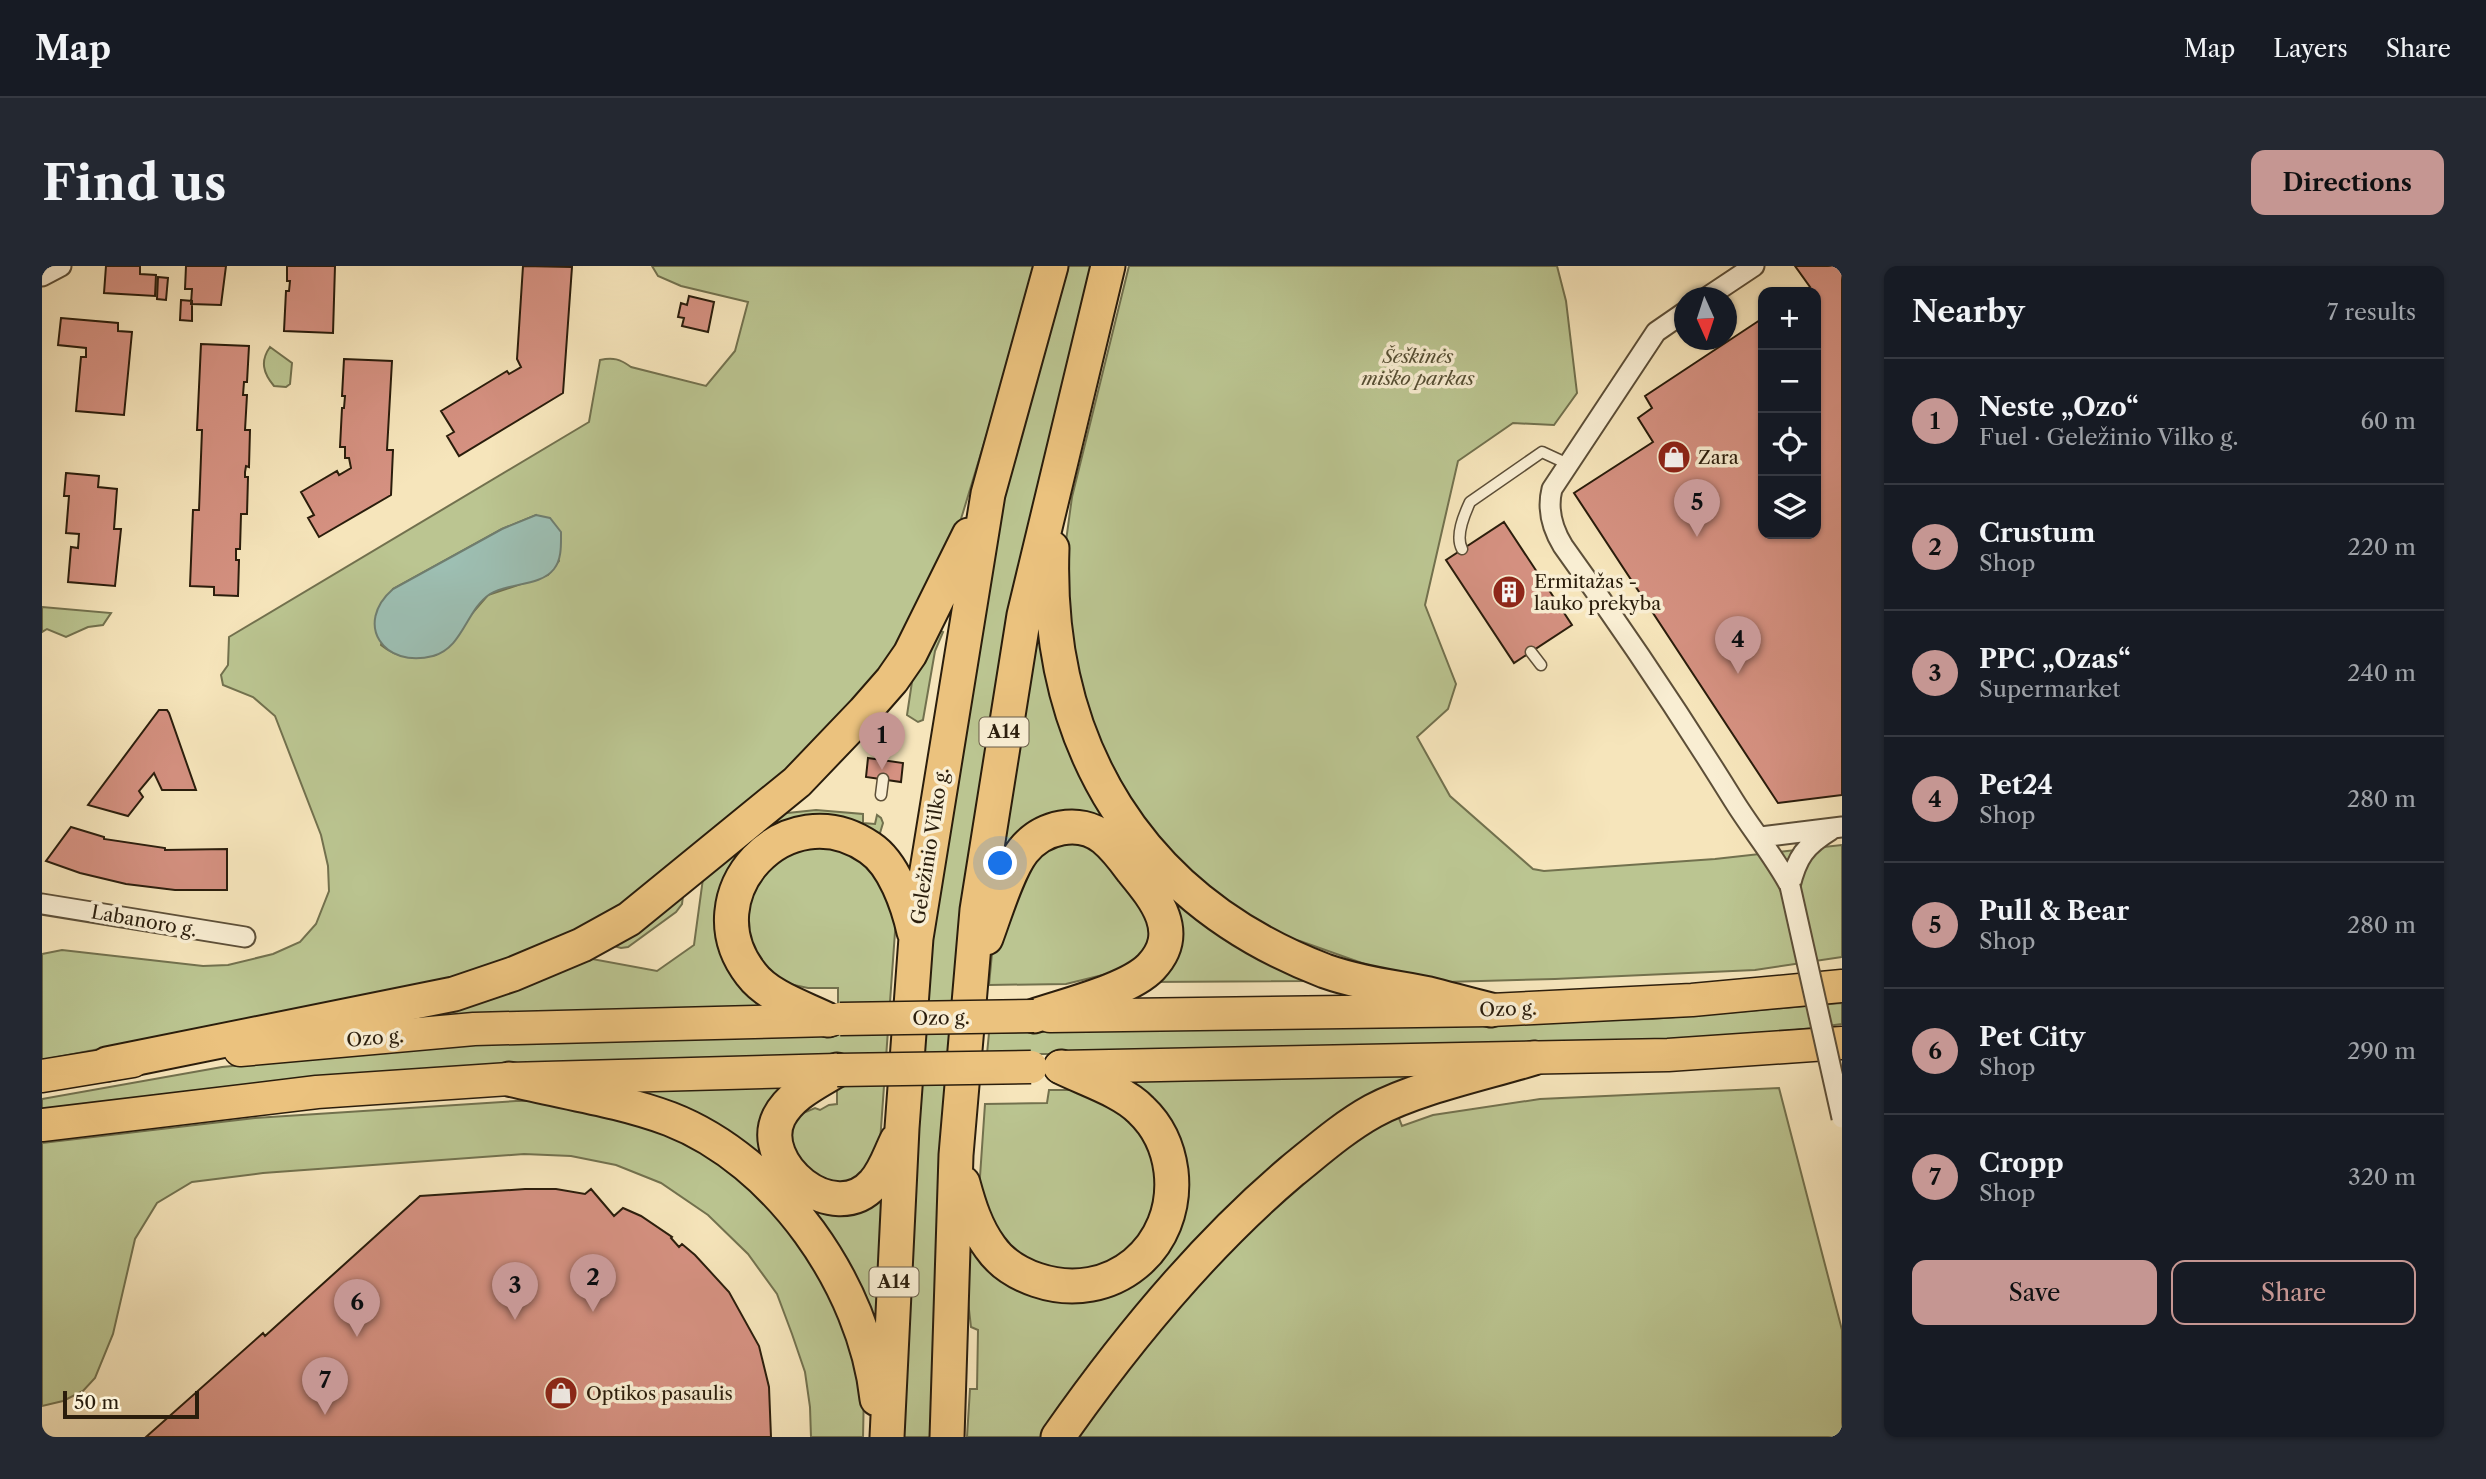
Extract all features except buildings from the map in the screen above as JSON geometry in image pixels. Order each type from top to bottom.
[{"type":"highway","name":"Geležinio Vilko g.","points":[[884,1437],[916,938],[988,494],[1051,266]]},
{"type":"highway","name":"A14","points":[[947,1437],[956,1155],[977,910],[1026,604],[1108,266]]},
{"type":"highway","points":[[1054,487],[1051,569],[1058,654],[1067,696],[1084,748],[1104,791],[1147,852],[1187,891],[1229,922],[1291,956],[1327,972],[1490,1010]]},
{"type":"highway","points":[[107,1064],[454,994],[513,974],[582,945],[629,919],[797,782],[892,680],[929,620],[988,494]]},
{"type":"highway","points":[[971,980],[1021,853],[1036,839],[1053,829],[1079,828],[1097,833],[1119,854],[1155,898],[1163,915],[1164,944],[1152,967],[1138,978],[1034,1016]]},
{"type":"highway","points":[[834,1020],[774,993],[752,976],[742,960],[734,939],[731,914],[735,893],[753,860],[791,835],[815,832],[836,834],[856,841],[870,848],[880,858],[899,887],[916,938]]},
{"type":"highway","points":[[1058,1437],[1112,1362],[1214,1244],[1243,1214],[1308,1158],[1363,1118],[1399,1099],[1534,1058]]},
{"type":"highway","points":[[956,1155],[978,1226],[991,1248],[1006,1264],[1025,1276],[1072,1287],[1093,1286],[1114,1278],[1134,1265],[1164,1229],[1171,1208],[1173,1186],[1163,1141],[1154,1124],[1132,1101],[1046,1067]]},
{"type":"highway","points":[[837,1070],[798,1094],[778,1119],[775,1137],[778,1152],[800,1184],[814,1194],[830,1198],[848,1197],[863,1192],[874,1183],[884,1167],[902,1128]]},
{"type":"highway","points":[[509,1080],[620,1104],[671,1120],[698,1132],[759,1175],[810,1234],[841,1283],[875,1377],[884,1437]]},
{"type":"main road","name":"Ozo g.","points":[[42,1076],[107,1064],[474,1029],[1034,1016],[1490,1010],[1692,1000],[1842,986]]},
{"type":"main road","points":[[42,1125],[317,1092],[509,1080],[837,1070],[1668,1055],[1842,1043]]},
{"type":"street","points":[[42,276],[61,266]]},
{"type":"street","points":[[1722,287],[1754,266]]},
{"type":"street","points":[[1674,320],[1656,332],[1552,489],[1549,502],[1554,531],[1760,837],[1790,886],[1842,1118]]},
{"type":"street","points":[[1760,837],[1838,828]]},
{"type":"street","points":[[1790,886],[1793,873],[1806,847],[1838,828]]},
{"type":"street","name":"Labanoro g.","points":[[42,904],[245,937]]},
{"type":"lane","points":[[1462,550],[1459,545],[1460,537],[1464,514],[1470,502],[1542,452],[1568,464]]},
{"type":"lane","points":[[1531,652],[1541,665]]},
{"type":"lane","points":[[881,795],[883,779]]},
{"type":"green space","points":[[652,266],[1038,266],[961,519],[944,562],[906,638],[819,743],[619,915],[508,970],[42,1060],[42,954],[62,950],[203,966],[228,965],[273,954],[300,942],[316,924],[329,891],[328,866],[321,835],[275,716],[253,697],[223,685],[221,675],[228,665],[229,637],[589,422],[600,360],[616,359],[631,367],[706,386],[735,351],[748,302],[681,286],[658,276]],"holes":[[[536,515],[559,561],[548,575],[488,595],[436,655],[407,657],[381,645],[393,589],[502,529]]]},
{"type":"green space","points":[[1062,266],[1091,266],[1023,559],[933,1437],[902,1437],[924,987],[990,553]]},
{"type":"green space","name":"Šeškinės miško parkas","points":[[1129,266],[1557,266],[1566,301],[1577,393],[1554,425],[1513,423],[1458,461],[1425,605],[1456,684],[1448,709],[1417,737],[1450,796],[1533,869],[1544,871],[1715,859],[1842,845],[1842,957],[1755,970],[1555,979],[1445,982],[1390,973],[1300,941],[1260,932],[1154,843],[1080,705],[1063,563],[1072,497]]},
{"type":"green space","points":[[270,347],[292,363],[290,384],[286,387],[274,386],[265,372],[265,357]]},
{"type":"green space","points":[[1039,599],[1118,835],[1071,816],[991,905]]},
{"type":"green space","points":[[42,607],[111,613],[103,625],[88,627],[66,637],[47,629],[42,632]]},
{"type":"green space","points":[[938,630],[943,632],[935,651],[923,720],[918,722],[907,715],[913,675]]},
{"type":"green space","points":[[816,810],[863,814],[863,823],[875,824],[877,815],[883,823],[880,833],[875,835],[855,827],[730,875],[770,1008],[431,1019],[369,1017],[576,956],[657,971],[694,945],[704,871],[778,814]]},
{"type":"green space","points":[[1083,837],[1150,909],[1154,947],[1119,971],[1066,984],[989,985],[993,943],[1031,854]]},
{"type":"green space","points":[[811,842],[868,858],[896,918],[879,1156],[849,1188],[812,1180],[787,1138],[796,1116],[815,1108],[820,1110],[837,1104],[837,1059],[42,1114],[42,1099],[222,1067],[444,1045],[838,1033],[838,988],[808,988],[780,982],[750,952],[745,900],[769,860]]},
{"type":"green space","points":[[1157,880],[1229,941],[1271,965],[1307,981],[1150,982]]},
{"type":"green space","points":[[684,887],[682,904],[676,912],[628,947],[621,948],[599,942]]},
{"type":"green space","points":[[1842,1003],[1842,1024],[1688,1040],[1320,1050],[987,1054],[989,1033],[1652,1019]]},
{"type":"green space","points":[[1444,1073],[1346,1120],[1042,1437],[967,1437],[970,1389],[977,1389],[978,1330],[971,1327],[967,1238],[1087,1296],[1185,1192],[1101,1079]]},
{"type":"green space","points":[[798,1084],[780,1099],[804,1196],[884,1183],[878,1347],[802,1199],[586,1087]]},
{"type":"green space","points":[[1779,1088],[1842,1330],[1842,1437],[1071,1437],[1120,1368],[1248,1229],[1395,1108],[1402,1126],[1433,1115],[1540,1099]]},
{"type":"green space","points":[[1049,1090],[1082,1090],[1108,1096],[1160,1152],[1156,1221],[1119,1262],[1067,1277],[1003,1250],[979,1191],[985,1104],[1047,1103]]},
{"type":"green space","points":[[546,1101],[617,1110],[729,1161],[834,1283],[864,1389],[863,1437],[811,1437],[805,1372],[777,1294],[748,1254],[708,1215],[661,1183],[616,1165],[571,1156],[524,1154],[263,1173],[192,1182],[157,1203],[135,1239],[113,1334],[95,1378],[83,1391],[63,1401],[42,1406],[42,1143],[255,1118]]},
{"type":"water","points":[[536,515],[550,518],[561,532],[558,561],[548,575],[490,594],[475,609],[451,645],[433,656],[400,656],[388,650],[380,641],[375,629],[375,616],[381,602],[393,589],[502,529]]},
{"type":"place","name":"Zara","points":[[1674,457]]},
{"type":"place","name":"Pull & Bear","points":[[1697,537]]},
{"type":"place","name":"Ermitažas - lauko prekyba","points":[[1509,592]]},
{"type":"place","name":"Pet24","points":[[1738,674]]},
{"type":"place","name":"Neste „Ozo“","points":[[882,770]]},
{"type":"place","name":"Crustum","points":[[593,1312]]},
{"type":"place","name":"PPC „Ozas“","points":[[515,1320]]},
{"type":"place","name":"Pet City","points":[[357,1337]]},
{"type":"place","name":"Optikos pasaulis","points":[[561,1393]]},
{"type":"place","name":"Cropp","points":[[325,1415]]}]
